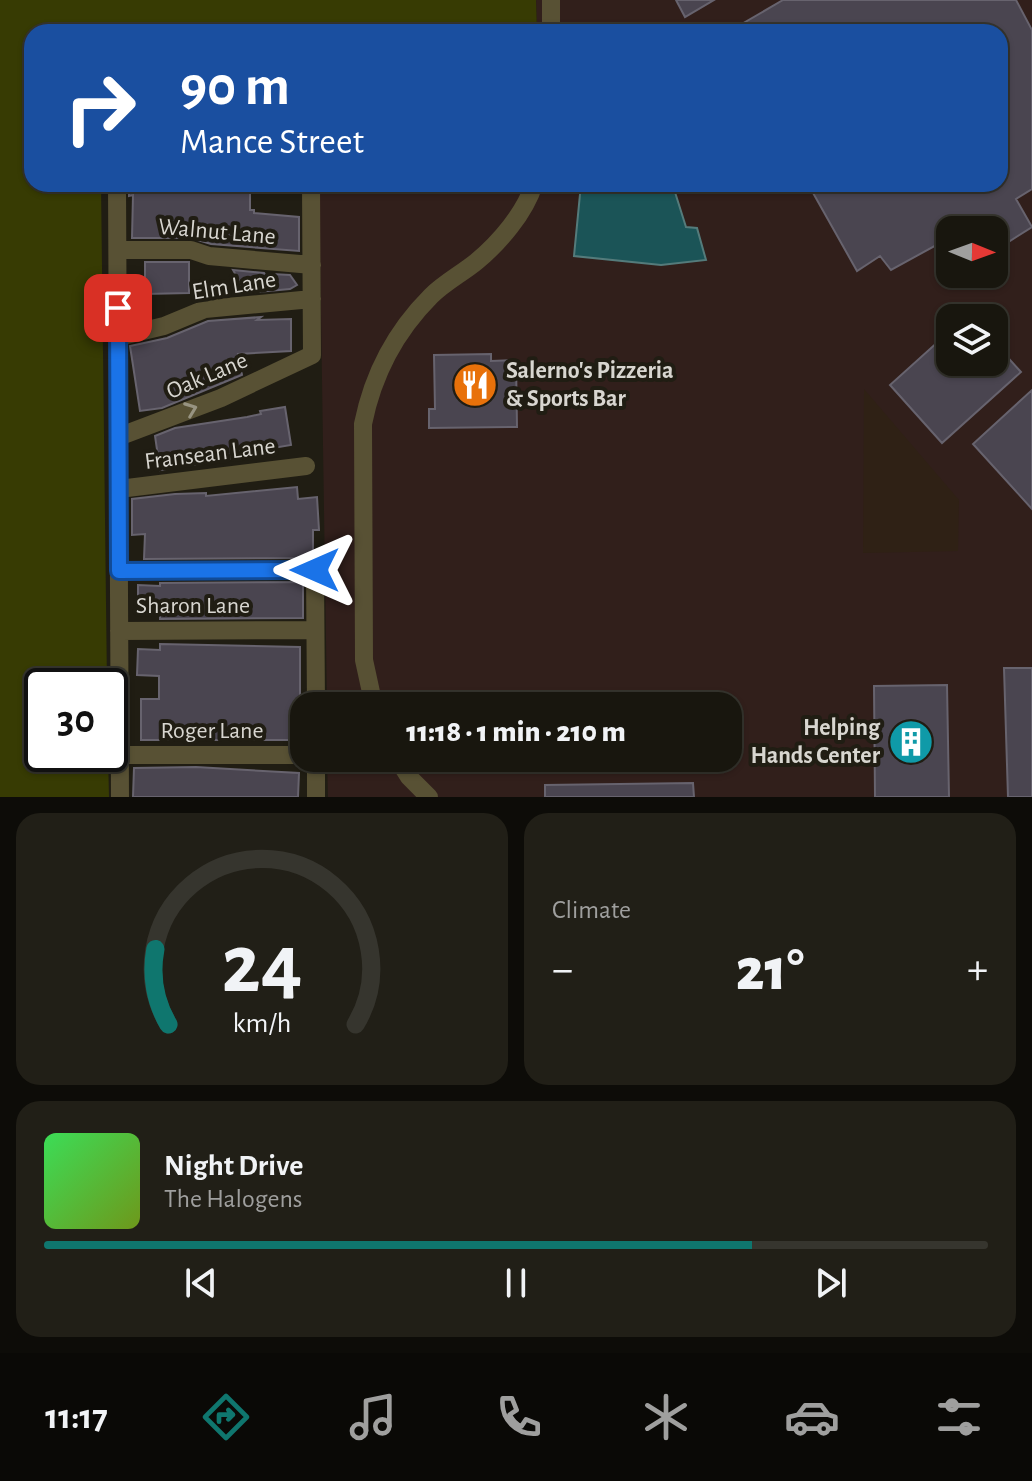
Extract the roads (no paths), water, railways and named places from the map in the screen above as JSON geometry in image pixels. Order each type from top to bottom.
[{"type":"street","points":[[551,0],[551,24]]},
{"type":"street","points":[[117,192],[119,668]]},
{"type":"street","points":[[311,192],[312,299]]},
{"type":"street","points":[[371,692],[364,660],[363,424],[368,399],[398,334],[432,295],[498,242],[530,192]]},
{"type":"street","name":"Walnut Lane","points":[[118,250],[191,250],[209,256],[312,265]]},
{"type":"street","name":"Elm Lane","points":[[118,337],[164,326],[205,309],[312,299]]},
{"type":"street","name":"Oak Lane","points":[[118,437],[221,398],[312,355],[312,299]]},
{"type":"street","name":"Fransean Lane","points":[[119,489],[306,466]]},
{"type":"street","points":[[119,571],[315,570],[316,692]]},
{"type":"street","name":"Sharon Lane","points":[[119,631],[315,630]]},
{"type":"street","name":"Roger Lane","points":[[128,755],[290,755]]},
{"type":"street","points":[[119,772],[120,797]]},
{"type":"street","points":[[316,772],[316,797]]},
{"type":"street","points":[[406,772],[429,797]]},
{"type":"water","points":[[580,192],[675,192],[686,227],[697,228],[706,260],[661,265],[574,256]]},
{"type":"place","name":"Salerno's Pizzeria & Sports Bar","points":[[475,385]]},
{"type":"place","name":"Helping Hands Center","points":[[911,742]]}]
